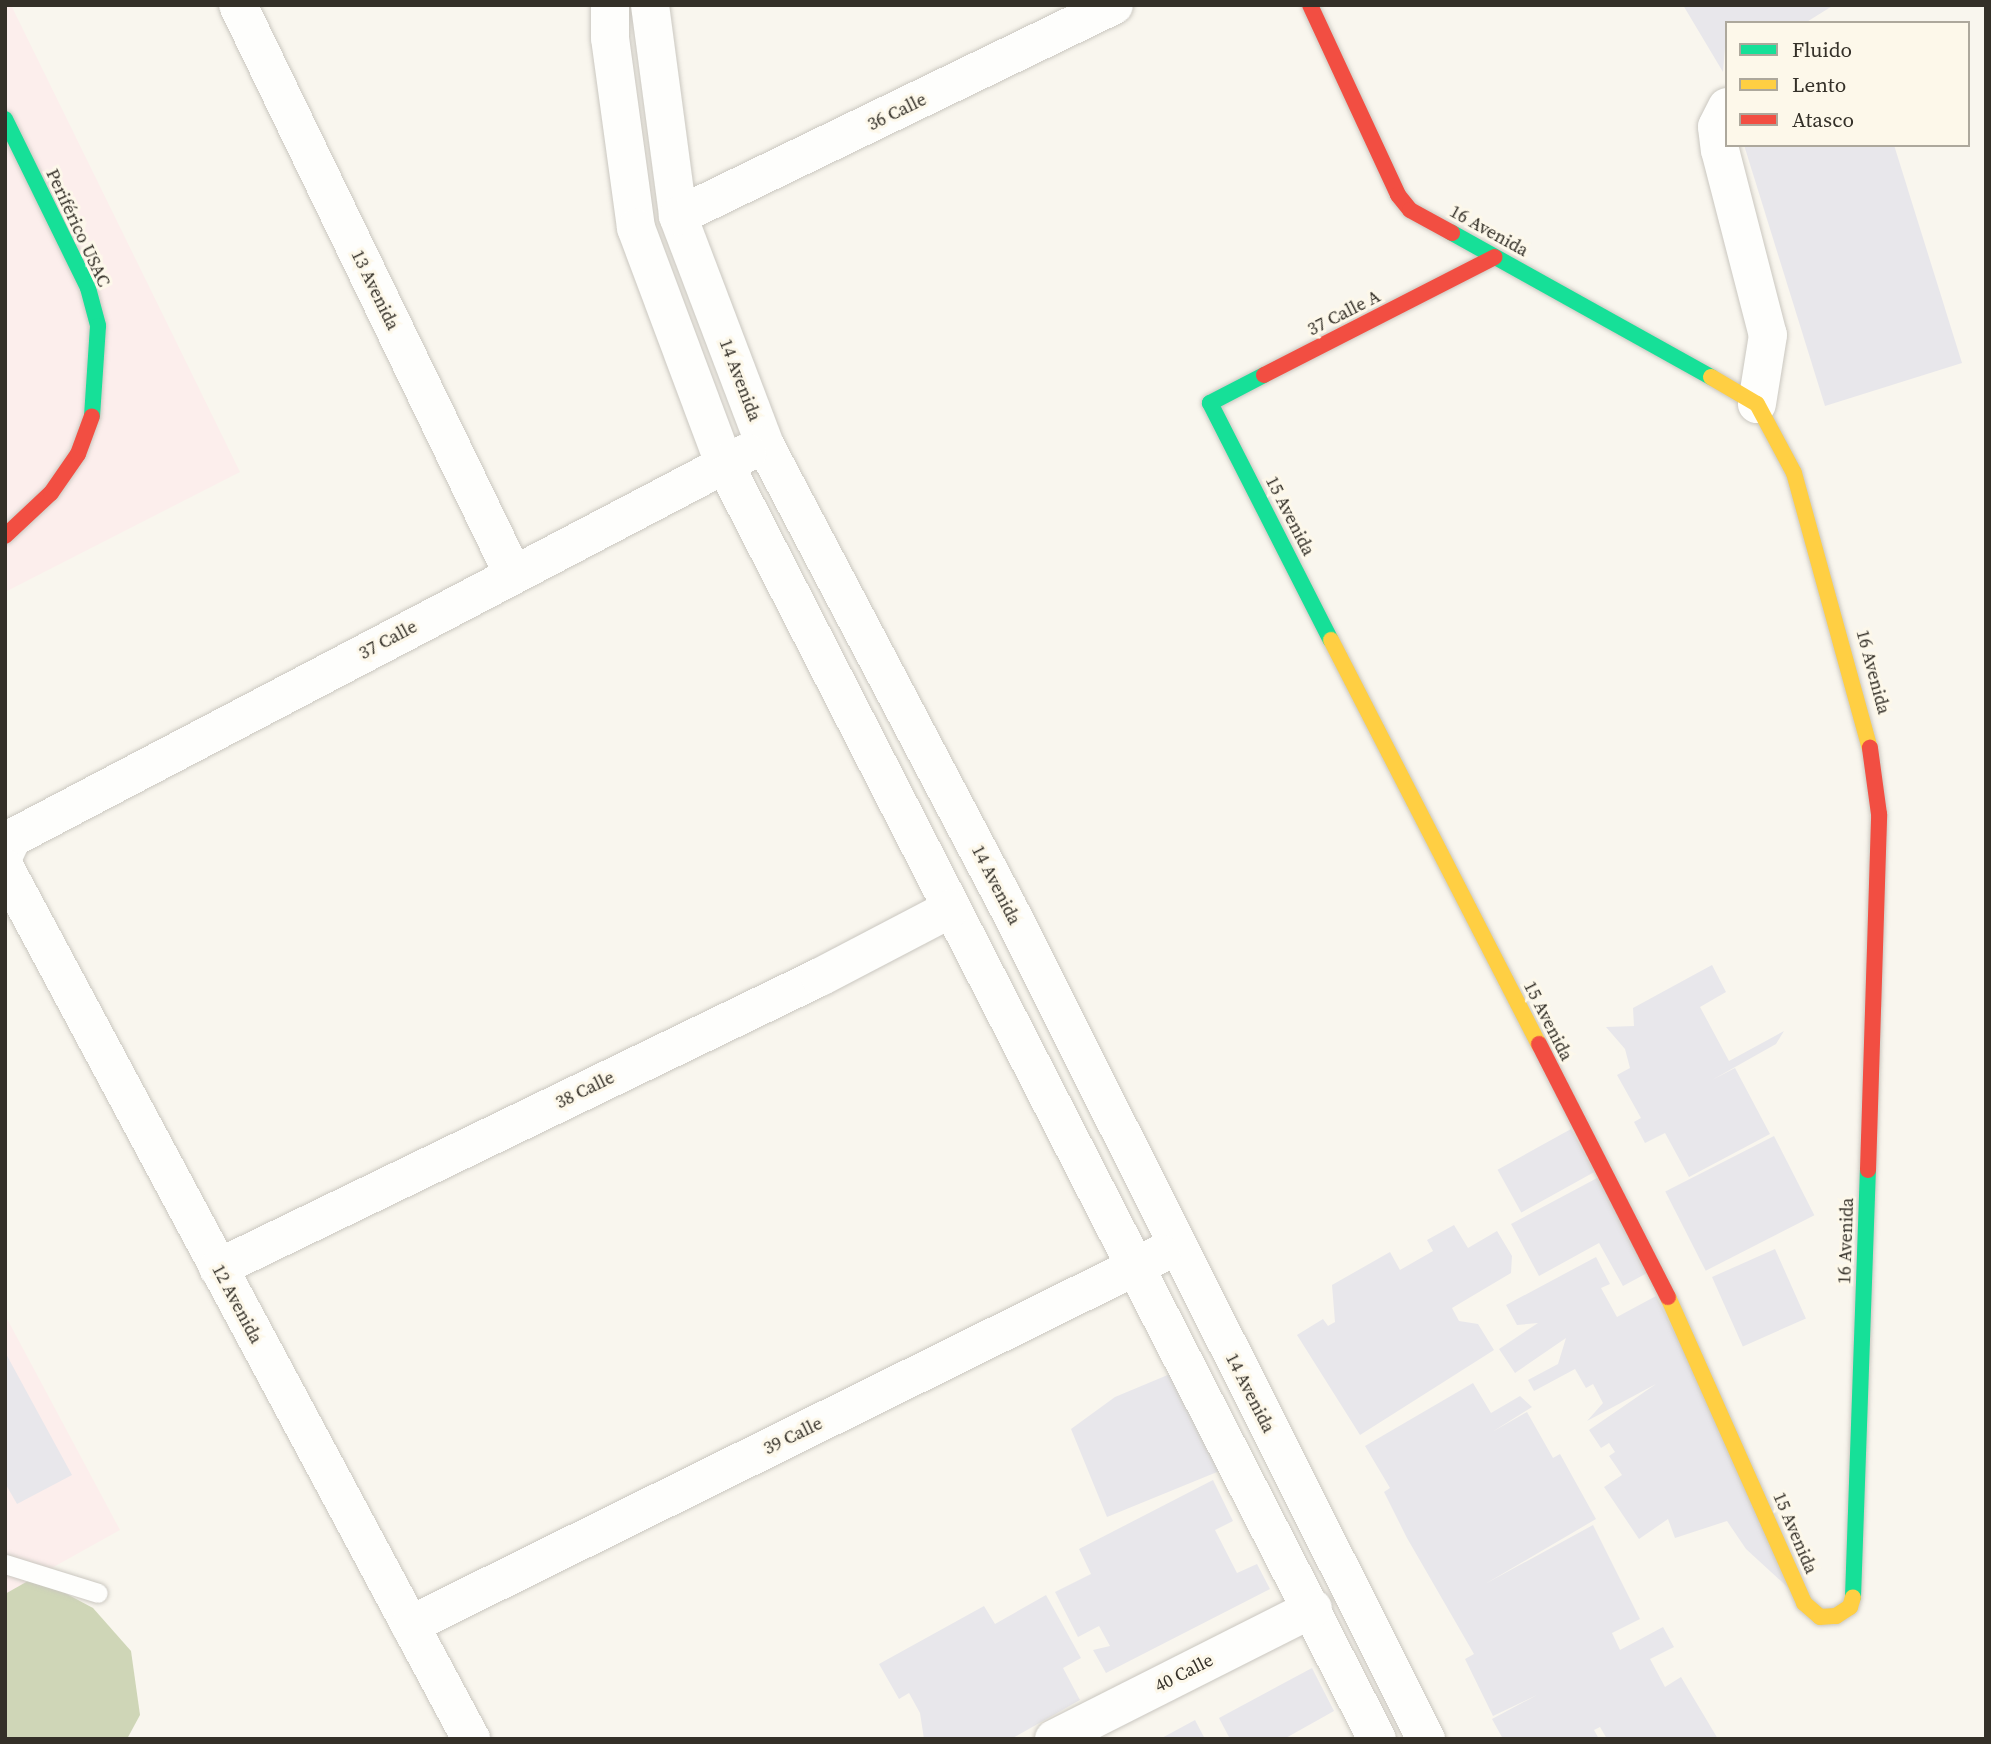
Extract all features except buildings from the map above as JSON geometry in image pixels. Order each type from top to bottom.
[{"type":"street","name":"13 Avenida","points":[[238,5],[513,574]]},
{"type":"street","points":[[610,5],[610,38],[636,228],[724,463],[950,909],[1313,1608],[1377,1739]]},
{"type":"street","name":"14 Avenida","points":[[650,5],[678,216],[765,445],[1006,903],[1426,1739]]},
{"type":"street","name":"36 Calle","points":[[678,216],[1114,5]]},
{"type":"street","name":"16 Avenida","points":[[1310,5],[1398,195],[1410,210],[1757,404],[1794,473],[1838,616],[1868,731],[1879,814],[1854,1592]]},
{"type":"street","points":[[1725,111],[1717,127],[1720,150],[1768,335],[1757,404]]},
{"type":"street","name":"Periférico USAC","points":[[5,119],[88,288],[98,326],[98,375],[92,416],[78,454],[51,493],[5,536]]},
{"type":"street","name":"37 Calle A","points":[[1210,403],[1496,257]]},
{"type":"street","name":"15 Avenida","points":[[1210,403],[1692,1343],[1804,1602],[1821,1617],[1836,1616],[1850,1607],[1854,1592]]},
{"type":"street","name":"37 Calle","points":[[8,853],[513,574],[724,463],[765,445]]},
{"type":"street","name":"12 Avenida","points":[[8,853],[218,1268],[471,1739]]},
{"type":"street","name":"38 Calle","points":[[218,1268],[820,977],[950,909]]},
{"type":"street","name":"39 Calle","points":[[410,1625],[1176,1246]]},
{"type":"street","name":"40 Calle","points":[[1054,1739],[1313,1608]]},
{"type":"lane","points":[[5,1564],[98,1593]]},
{"type":"shaded area","points":[[5,5],[11,5],[240,472],[5,592]]},
{"type":"shaded area","points":[[5,1315],[120,1530],[5,1594]]},
{"type":"green space","points":[[35,1577],[93,1608],[131,1651],[140,1715],[127,1739],[5,1739],[5,1594]]},
{"type":"traffic: fast","points":[[5,119],[88,288],[98,326],[92,416]]},
{"type":"traffic: fast","points":[[1452,233],[1711,377]]},
{"type":"traffic: fast","points":[[1264,375],[1210,403],[1331,640]]},
{"type":"traffic: fast","points":[[1853,1597],[1868,1170]]},
{"type":"traffic: slow","points":[[1711,377],[1757,404],[1794,473],[1870,748]]},
{"type":"traffic: slow","points":[[1331,640],[1539,1044]]},
{"type":"traffic: slow","points":[[1668,1297],[1804,1603],[1820,1617],[1836,1616],[1850,1607],[1853,1597]]},
{"type":"traffic: jam","points":[[1310,5],[1398,195],[1410,210],[1452,233]]},
{"type":"traffic: jam","points":[[1264,375],[1495,257]]},
{"type":"traffic: jam","points":[[5,536],[51,493],[78,454],[92,416]]},
{"type":"traffic: jam","points":[[1868,1170],[1879,814],[1870,748]]},
{"type":"traffic: jam","points":[[1539,1044],[1668,1297]]}]
